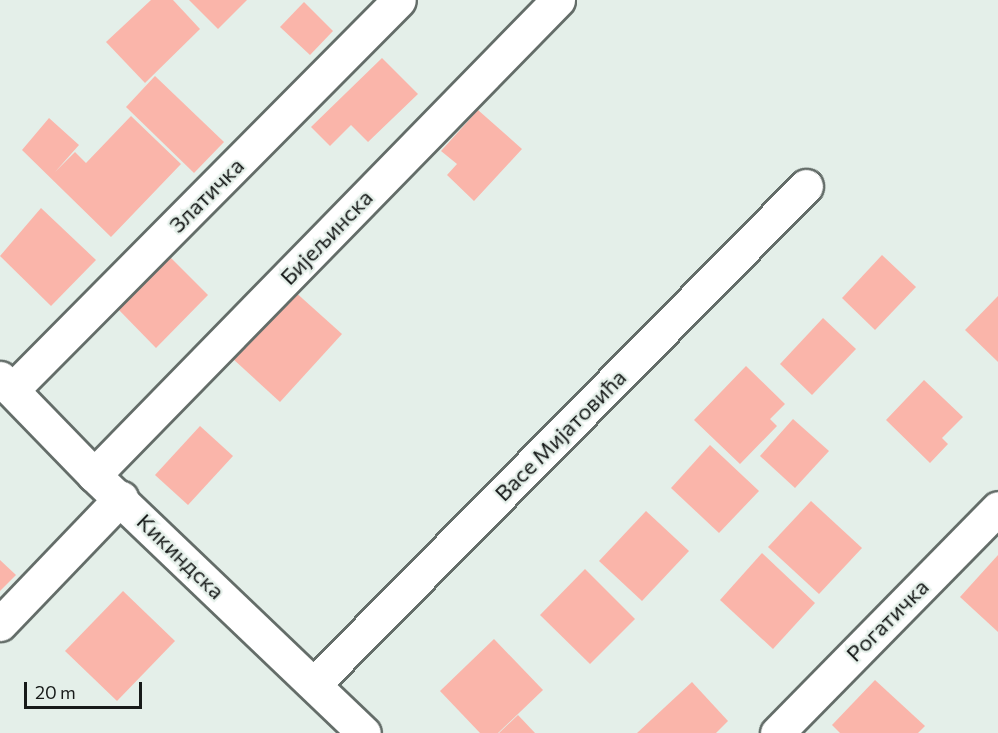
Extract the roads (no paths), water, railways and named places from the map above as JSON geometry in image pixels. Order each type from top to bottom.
[{"type":"street","name":"Златичка","points":[[6,384],[399,0]]},
{"type":"street","name":"Бијељинска","points":[[94,475],[558,0]]},
{"type":"street","name":"Васе Мијатовића","points":[[314,684],[806,186]]},
{"type":"street","name":"Кикиндска","points":[[6,384],[94,475],[121,498],[364,733]]},
{"type":"street","points":[[0,624],[121,498]]},
{"type":"street","name":"Рогатичка","points":[[777,733],[998,508]]}]
